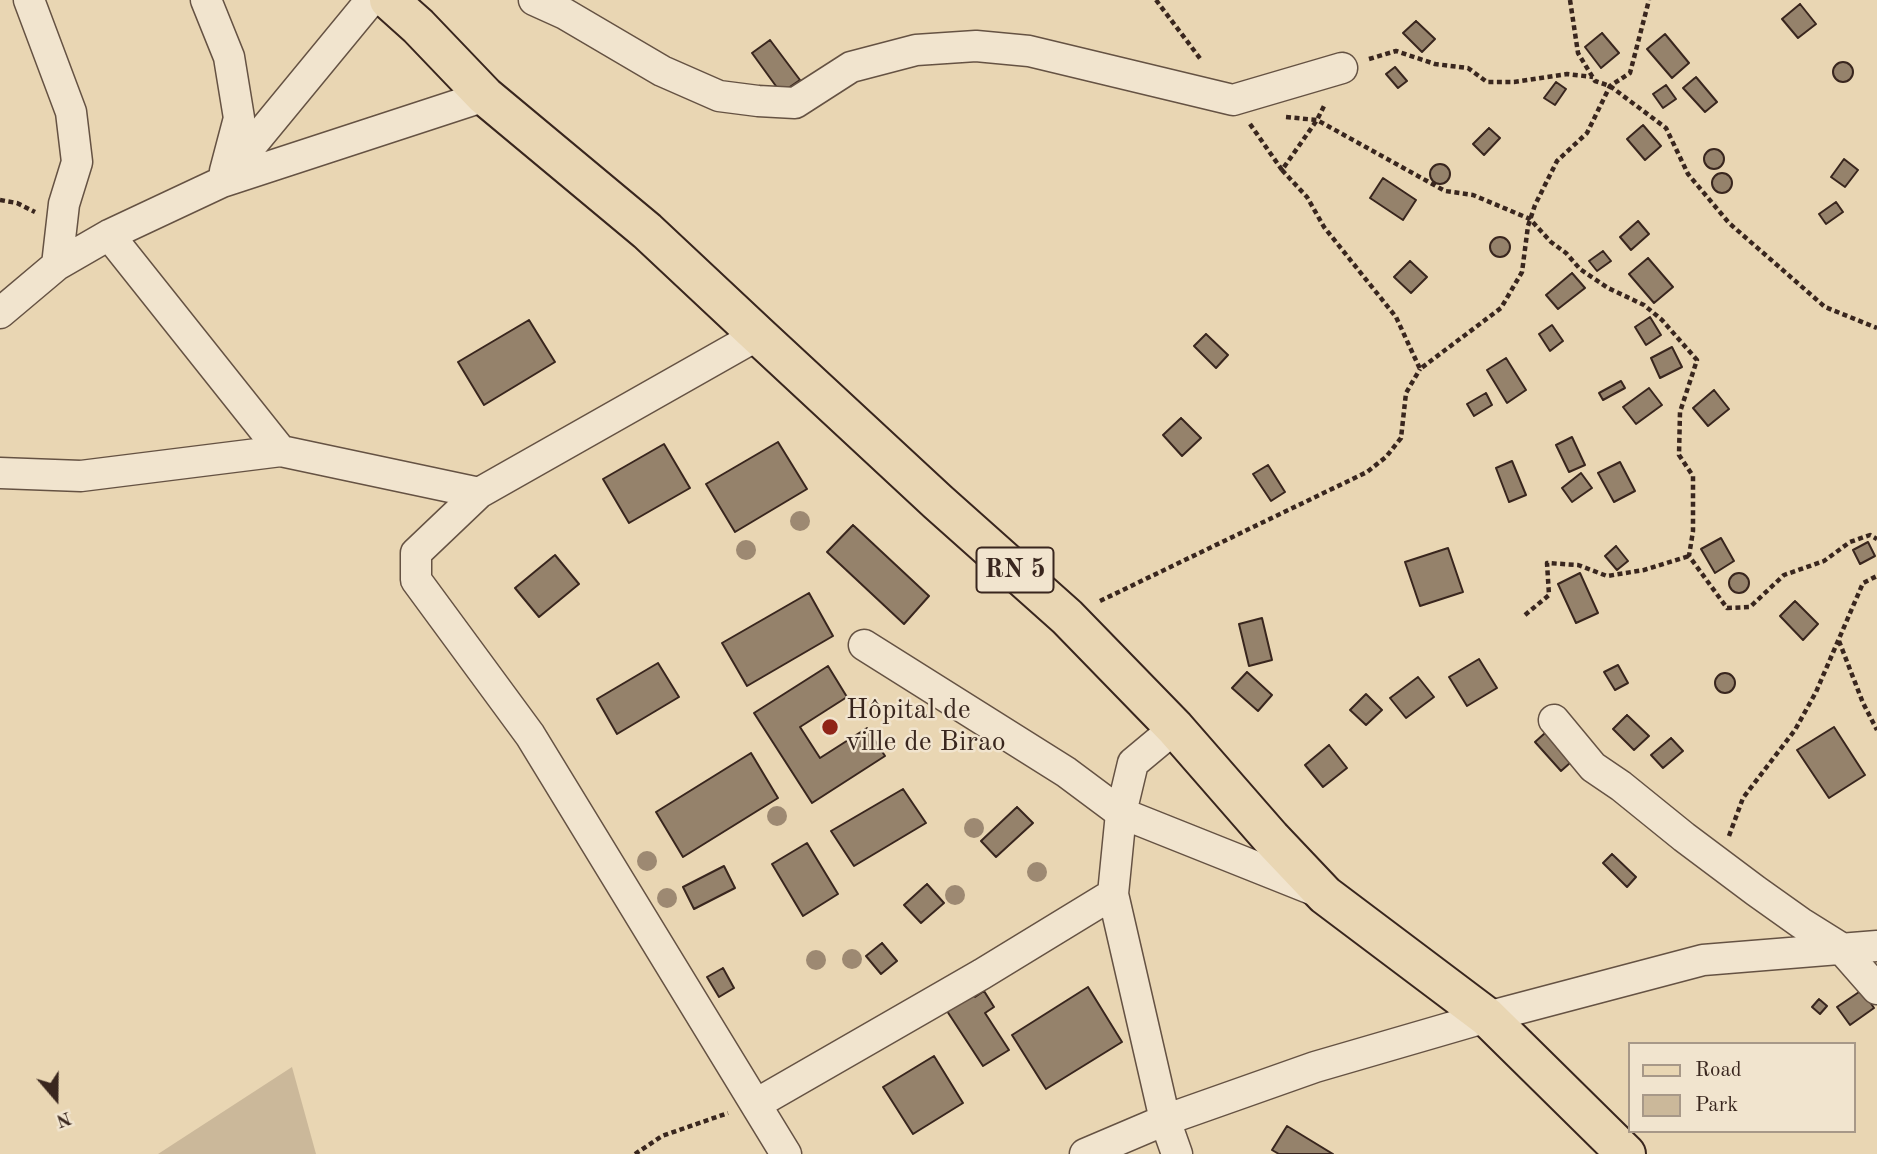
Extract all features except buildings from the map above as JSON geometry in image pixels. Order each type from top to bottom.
[{"type":"main road","name":"RN 5","points":[[389,0],[418,26],[485,96],[647,231],[938,502],[1068,617],[1175,728],[1325,895],[1487,1017],[1626,1154]]},
{"type":"street","points":[[29,0],[71,112],[77,162],[64,204],[57,265]]},
{"type":"street","points":[[205,0],[229,57],[239,118],[222,182]]},
{"type":"street","points":[[222,182],[370,0]]},
{"type":"street","points":[[534,0],[565,14],[662,71],[719,96],[758,101],[795,103],[850,67],[916,50],[976,46],[1029,51],[1233,100],[1342,68]]},
{"type":"street","points":[[0,313],[57,265],[109,235],[222,182],[485,96]]},
{"type":"street","points":[[109,235],[281,452]]},
{"type":"street","points":[[758,335],[479,493],[416,553],[416,580],[530,735],[786,1154]]},
{"type":"street","points":[[0,473],[81,476],[281,452],[479,493]]},
{"type":"street","points":[[864,645],[1066,772],[1121,813],[1325,895]]},
{"type":"street","points":[[1554,720],[1593,767],[1801,923],[1841,948],[1877,989]]},
{"type":"street","points":[[1175,728],[1133,763],[1121,813],[1113,894],[1165,1120],[1177,1154]]},
{"type":"street","points":[[755,1104],[982,974],[1113,894]]},
{"type":"street","points":[[1086,1154],[1165,1120],[1315,1067],[1487,1017],[1703,960],[1877,946]]},
{"type":"path","points":[[1156,0],[1233,100],[1282,170],[1307,197],[1324,227],[1396,317],[1419,369]]},
{"type":"path","points":[[1570,0],[1578,53],[1595,81],[1610,86],[1666,128],[1688,174],[1729,223],[1825,307],[1877,328]]},
{"type":"path","points":[[1068,617],[1367,472],[1385,457],[1401,438],[1406,393],[1419,369],[1501,308],[1522,272],[1530,219],[1557,161],[1587,132],[1610,86],[1630,74],[1649,0]]},
{"type":"path","points":[[1282,170],[1317,120],[1342,68],[1396,51],[1435,64],[1468,68],[1487,82],[1514,82],[1567,74],[1593,77]]},
{"type":"path","points":[[1280,117],[1317,120],[1445,191],[1473,195],[1530,219],[1580,269],[1608,288],[1644,305],[1662,320],[1697,360],[1680,412],[1679,455],[1693,476],[1693,531],[1689,556],[1727,608],[1750,607],[1784,575],[1825,561],[1850,542],[1870,535],[1877,539]]},
{"type":"path","points":[[1525,615],[1549,595],[1547,563],[1578,565],[1607,576],[1644,570],[1689,556]]},
{"type":"path","points":[[1719,863],[1743,799],[1795,730],[1815,692],[1863,583],[1877,576]]},
{"type":"path","points":[[1838,640],[1863,704],[1877,730]]},
{"type":"path","points":[[635,1154],[662,1136],[755,1104]]},
{"type":"green space","points":[[292,1067],[316,1154],[158,1154]]},
{"type":"place","name":"Hôpital de ville de Birao","points":[[830,727]]}]
